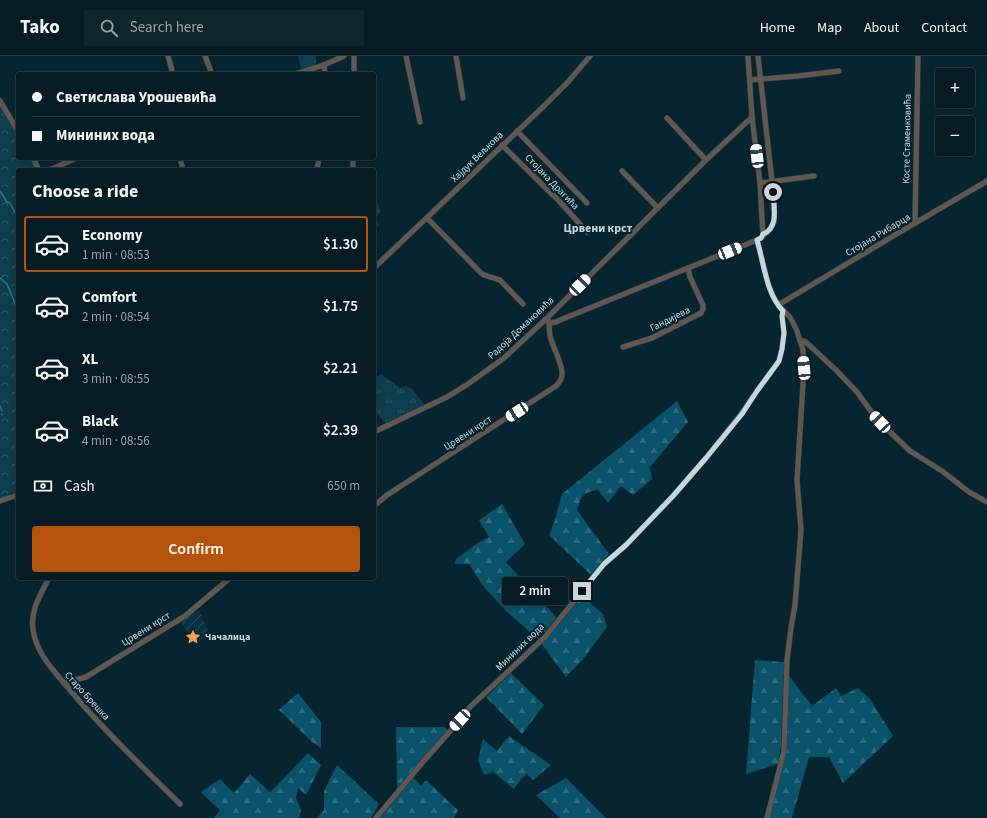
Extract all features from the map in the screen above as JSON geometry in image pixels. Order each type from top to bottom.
[{"type":"street","points":[[168,56],[172,72]]},
{"type":"street","points":[[206,56],[211,72]]},
{"type":"street","points":[[301,72],[324,65],[344,56]]},
{"type":"street","points":[[354,56],[354,72]]},
{"type":"street","points":[[406,56],[420,122]]},
{"type":"street","points":[[456,56],[463,98]]},
{"type":"street","points":[[748,56],[752,117],[760,183],[763,234]]},
{"type":"street","points":[[549,323],[556,322],[757,240],[770,229],[774,222],[772,181],[758,56]]},
{"type":"street","name":"Косте Стаменковића","points":[[915,223],[918,56]]},
{"type":"street","name":"Хајдук Вељкова","points":[[376,266],[568,82],[588,57]]},
{"type":"street","points":[[324,65],[325,72]]},
{"type":"street","points":[[750,80],[839,71]]},
{"type":"street","points":[[0,101],[16,128]]},
{"type":"street","name":"Радоја Домановића","points":[[376,431],[447,397],[504,358],[547,318],[706,160],[752,117]]},
{"type":"street","points":[[667,118],[706,160]]},
{"type":"street","points":[[517,131],[587,203]]},
{"type":"street","name":"Стојана Драгића","points":[[502,145],[560,202],[587,232]]},
{"type":"street","points":[[54,168],[72,160]]},
{"type":"street","points":[[622,170],[658,208]]},
{"type":"street","points":[[760,183],[814,176]]},
{"type":"street","name":"Стојана Рибарца","points":[[778,306],[987,181]]},
{"type":"street","points":[[427,218],[481,273],[500,280],[523,304]]},
{"type":"street","points":[[757,240],[772,294],[778,306],[790,317],[797,331],[802,350],[804,368],[797,480],[801,530],[795,605],[787,660],[784,751],[767,818]]},
{"type":"street","name":"Гандијева","points":[[623,347],[652,338],[701,313],[703,310],[703,304],[690,277],[688,268]]},
{"type":"street","name":"Мининих вода","points":[[376,818],[470,707],[545,637],[604,564],[626,545],[673,496],[742,414],[779,361],[784,333],[782,316],[783,311]]},
{"type":"street","name":"Црвени крст","points":[[376,504],[387,495],[556,386],[561,380],[562,372],[561,365],[550,336],[547,318]]},
{"type":"street","points":[[800,341],[804,341],[808,344],[836,370],[857,392],[873,414],[910,451],[942,471],[969,492],[987,502]]},
{"type":"street","points":[[0,501],[16,496]]},
{"type":"street","name":"Старо Брешка","points":[[48,580],[33,613],[32,629],[38,646],[46,660],[56,675],[102,726],[180,804]]},
{"type":"street","name":"Црвени крст","points":[[64,683],[86,677],[185,616],[228,580]]},
{"type":"shaded area","points":[[199,610],[210,635],[195,644],[181,622]]},
{"type":"green space","points":[[298,56],[316,56],[316,65],[301,69]]},
{"type":"green space","points":[[0,101],[16,128],[16,160],[34,160],[38,168],[16,168],[16,496],[0,501]]},
{"type":"green space","points":[[376,201],[379,205],[380,212],[377,218],[379,225],[376,227]]},
{"type":"green space","points":[[381,374],[400,388],[406,386],[412,389],[425,405],[385,423],[376,412],[376,378]]},
{"type":"green space","points":[[677,401],[688,422],[650,467],[652,479],[633,495],[621,486],[608,503],[598,490],[589,492],[582,498],[577,510],[609,554],[591,575],[549,535],[562,494]]},
{"type":"green space","points":[[502,504],[525,544],[506,562],[556,617],[538,639],[506,611],[483,586],[469,564],[455,564],[456,559],[489,537],[479,520]]},
{"type":"green space","points":[[582,596],[603,614],[607,627],[583,659],[566,677],[541,643]]},
{"type":"green space","points":[[755,660],[784,662],[781,746],[778,764],[746,774]]},
{"type":"green space","points":[[511,673],[544,705],[522,734],[486,697]]},
{"type":"green space","points":[[787,673],[812,706],[836,688],[841,696],[858,688],[870,699],[893,736],[843,783],[829,757],[809,757],[792,818],[768,818],[784,751]]},
{"type":"green space","points":[[298,693],[321,722],[321,748],[311,741],[279,710]]},
{"type":"green space","points":[[396,727],[444,727],[448,730],[397,788]]},
{"type":"green space","points":[[509,736],[551,765],[533,780],[527,774],[521,779],[514,789],[493,772],[484,775],[478,760],[483,739],[497,751]]},
{"type":"green space","points":[[308,753],[321,765],[306,795],[298,788],[296,798],[301,810],[299,818],[214,818],[220,810],[201,792],[220,779],[234,793],[250,774],[270,792]]},
{"type":"green space","points":[[337,765],[379,804],[371,818],[317,818],[324,810],[324,791]]},
{"type":"green space","points":[[413,777],[421,786],[426,780],[458,810],[454,818],[379,817]]},
{"type":"green space","points":[[566,778],[606,818],[560,818],[536,795]]},
{"type":"waterway","points":[[0,191],[7,202],[10,203],[16,214]]},
{"type":"waterway","points":[[0,278],[7,284],[16,306]]},
{"type":"waterway","points":[[0,406],[2,411]]},
{"type":"place","name":"Чачалица","points":[[193,637]]},
{"type":"district","name":"Црвени крст","points":[[598,228]]},
{"type":"route","points":[[582,591],[604,564],[626,545],[673,496],[706,458],[742,414],[779,361],[784,333],[782,316],[783,311],[778,306],[772,294],[757,240],[770,229],[774,222],[773,192]]}]
